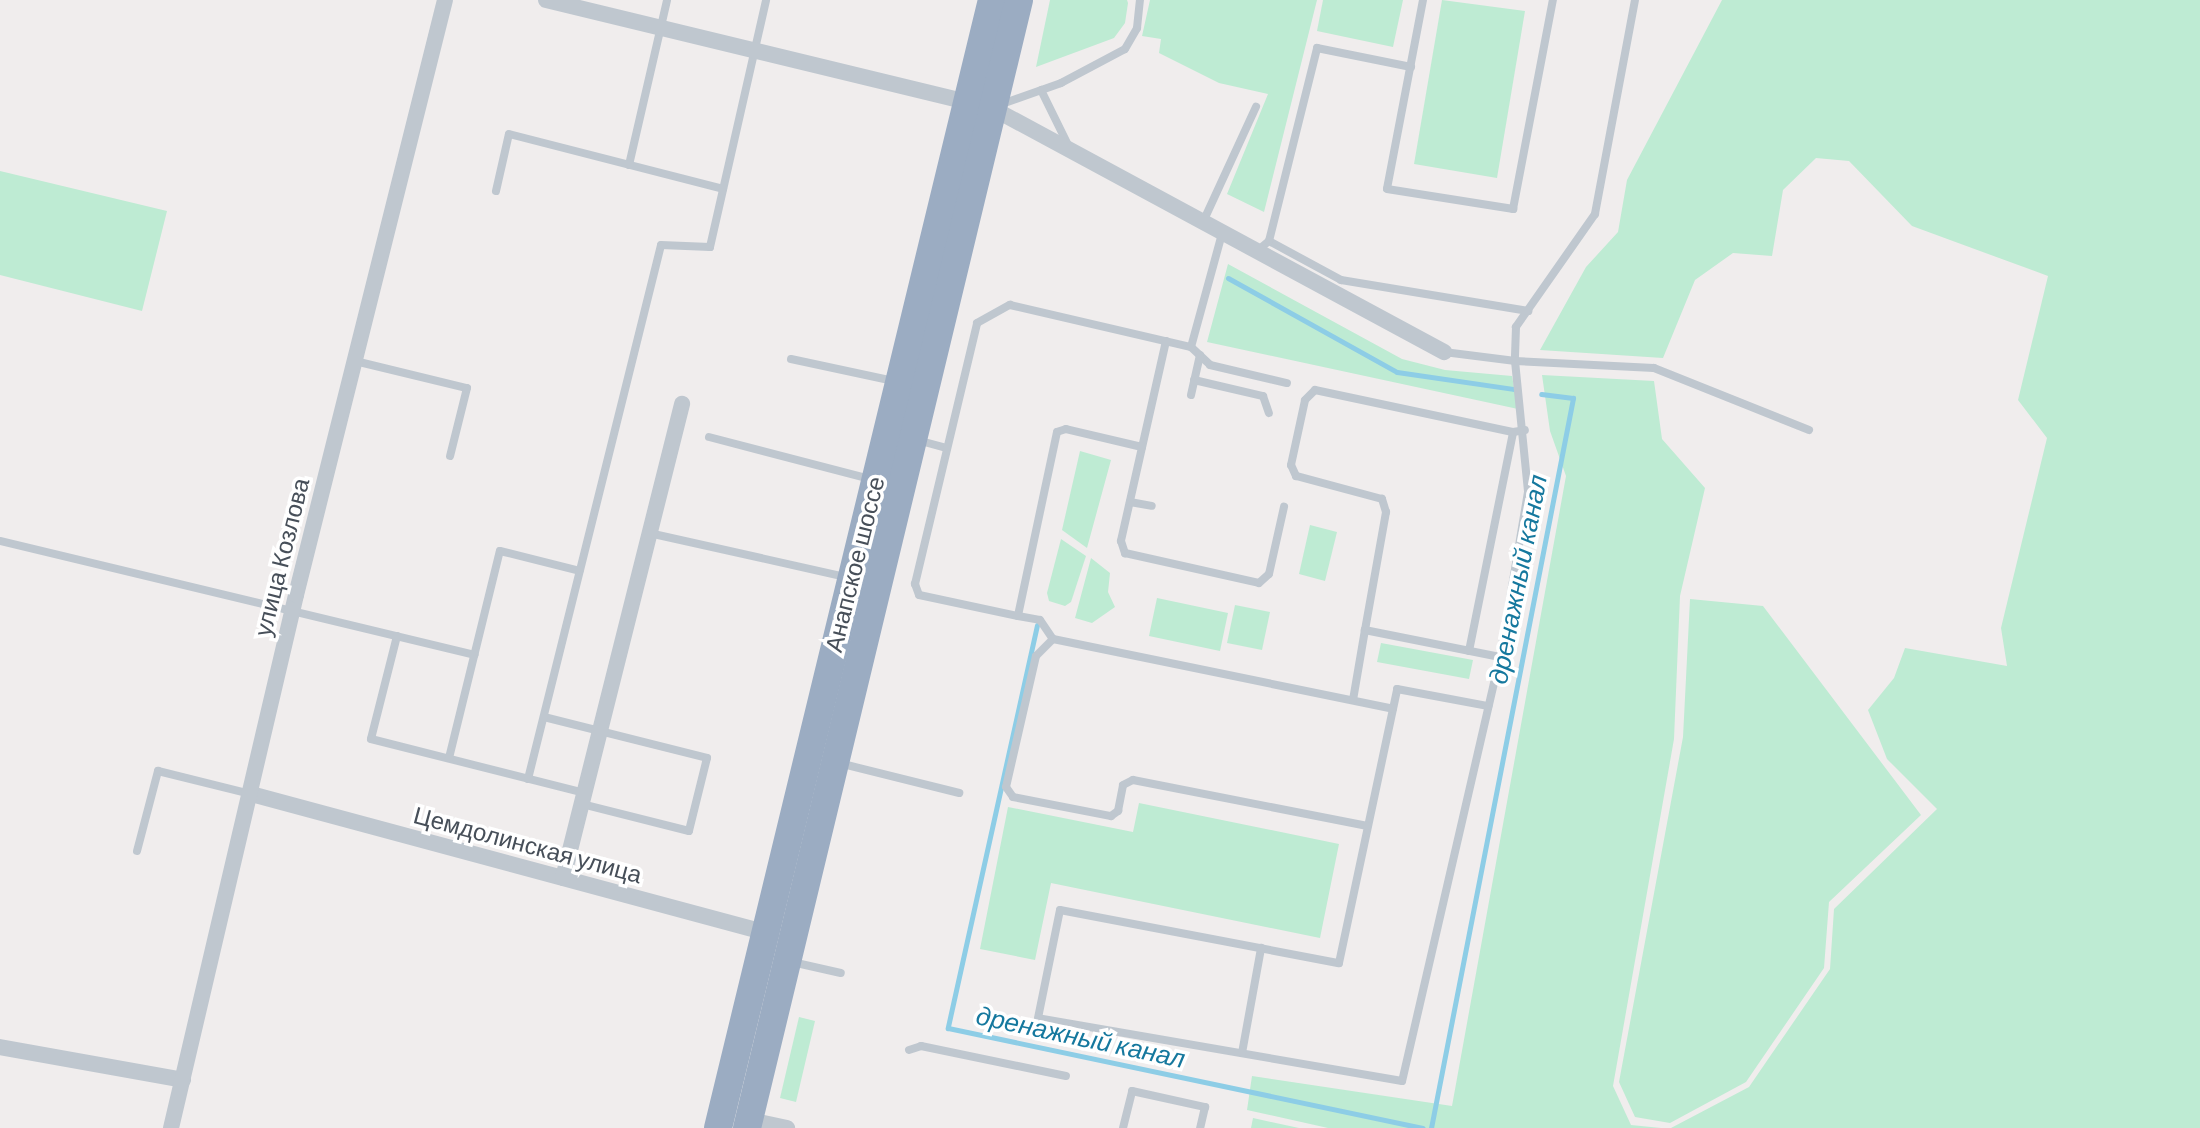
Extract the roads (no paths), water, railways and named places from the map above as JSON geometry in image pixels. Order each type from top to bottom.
[{"type":"highway","name":"Анапское шоссе","points":[[748,1124],[912,439],[980,105],[992,0]]},
{"type":"highway","name":"Анапское шоссе","points":[[718,1128],[898,382],[980,105],[1019,0]]},
{"type":"street","name":"улица Козлова","points":[[171,1128],[292,609],[445,0]]},
{"type":"street","points":[[546,0],[980,105],[1222,234],[1262,247],[1444,352]]},
{"type":"street","points":[[563,878],[682,404]]},
{"type":"street","name":"Цемдолинская улица","points":[[251,794],[763,932],[790,950]]},
{"type":"street","points":[[0,1047],[183,1080]]},
{"type":"street","points":[[748,1124],[787,1128]]},
{"type":"lane","points":[[629,165],[667,0]]},
{"type":"lane","points":[[528,779],[661,245],[710,247],[766,0]]},
{"type":"lane","points":[[980,105],[1041,90],[1125,49],[1137,28],[1140,0]]},
{"type":"lane","points":[[1423,0],[1387,189],[1513,209],[1553,0]]},
{"type":"lane","points":[[1488,706],[1397,689],[1339,963],[1060,910],[1038,1018],[1402,1081],[1500,657],[1528,492],[1525,430],[1515,361],[1516,327],[1595,214],[1635,0]]},
{"type":"lane","points":[[1411,67],[1317,48],[1262,247],[1341,280],[1528,311]]},
{"type":"lane","points":[[1041,90],[1071,151]]},
{"type":"lane","points":[[1203,223],[1256,107]]},
{"type":"lane","points":[[496,191],[509,134],[723,189]]},
{"type":"lane","points":[[1191,347],[1222,234]]},
{"type":"lane","points":[[1287,383],[1210,365],[1191,347],[1010,305],[995,309],[973,333],[916,590],[923,598],[1040,620],[1053,639],[1393,709]]},
{"type":"lane","points":[[1166,341],[1121,541],[1125,553],[1253,584],[1269,574],[1284,507]]},
{"type":"lane","points":[[1444,352],[1515,361],[1654,368],[1809,430]]},
{"type":"lane","points":[[1191,395],[1200,355]]},
{"type":"lane","points":[[791,359],[898,382]]},
{"type":"lane","points":[[354,361],[467,388],[450,456]]},
{"type":"lane","points":[[1194,380],[1260,395],[1269,413]]},
{"type":"lane","points":[[1353,700],[1386,512],[1382,499],[1293,473],[1308,394],[1322,391],[1513,432],[1525,430]]},
{"type":"lane","points":[[1018,616],[1057,432],[1066,429],[1142,447]]},
{"type":"lane","points":[[1469,651],[1513,432]]},
{"type":"lane","points":[[709,437],[874,480]]},
{"type":"lane","points":[[912,439],[947,448]]},
{"type":"lane","points":[[1130,502],[1152,506]]},
{"type":"lane","points":[[649,533],[851,578]]},
{"type":"lane","points":[[0,541],[474,655]]},
{"type":"lane","points":[[449,758],[500,551],[580,571]]},
{"type":"lane","points":[[1365,630],[1500,657]]},
{"type":"lane","points":[[397,636],[371,739],[528,779],[689,831],[707,758],[544,717]]},
{"type":"lane","points":[[1053,639],[1036,656],[1006,787],[1013,797],[1111,816],[1118,811],[1123,785],[1133,780],[1368,826]]},
{"type":"lane","points":[[834,762],[959,793]]},
{"type":"lane","points":[[137,851],[158,771],[251,794]]},
{"type":"lane","points":[[1242,1053],[1261,948]]},
{"type":"lane","points":[[790,950],[841,973]]},
{"type":"lane","points":[[909,1050],[921,1046],[1066,1076]]},
{"type":"lane","points":[[1123,1128],[1132,1091],[1205,1107],[1200,1128]]},
{"type":"waterway","name":"дренажный канал","points":[[1228,278],[1397,372],[1513,389]]},
{"type":"waterway","name":"дренажный канал","points":[[1431,1128],[1573,398],[1541,394]]},
{"type":"waterway","name":"дренажный канал","points":[[1037,625],[948,1028],[1423,1128]]}]
